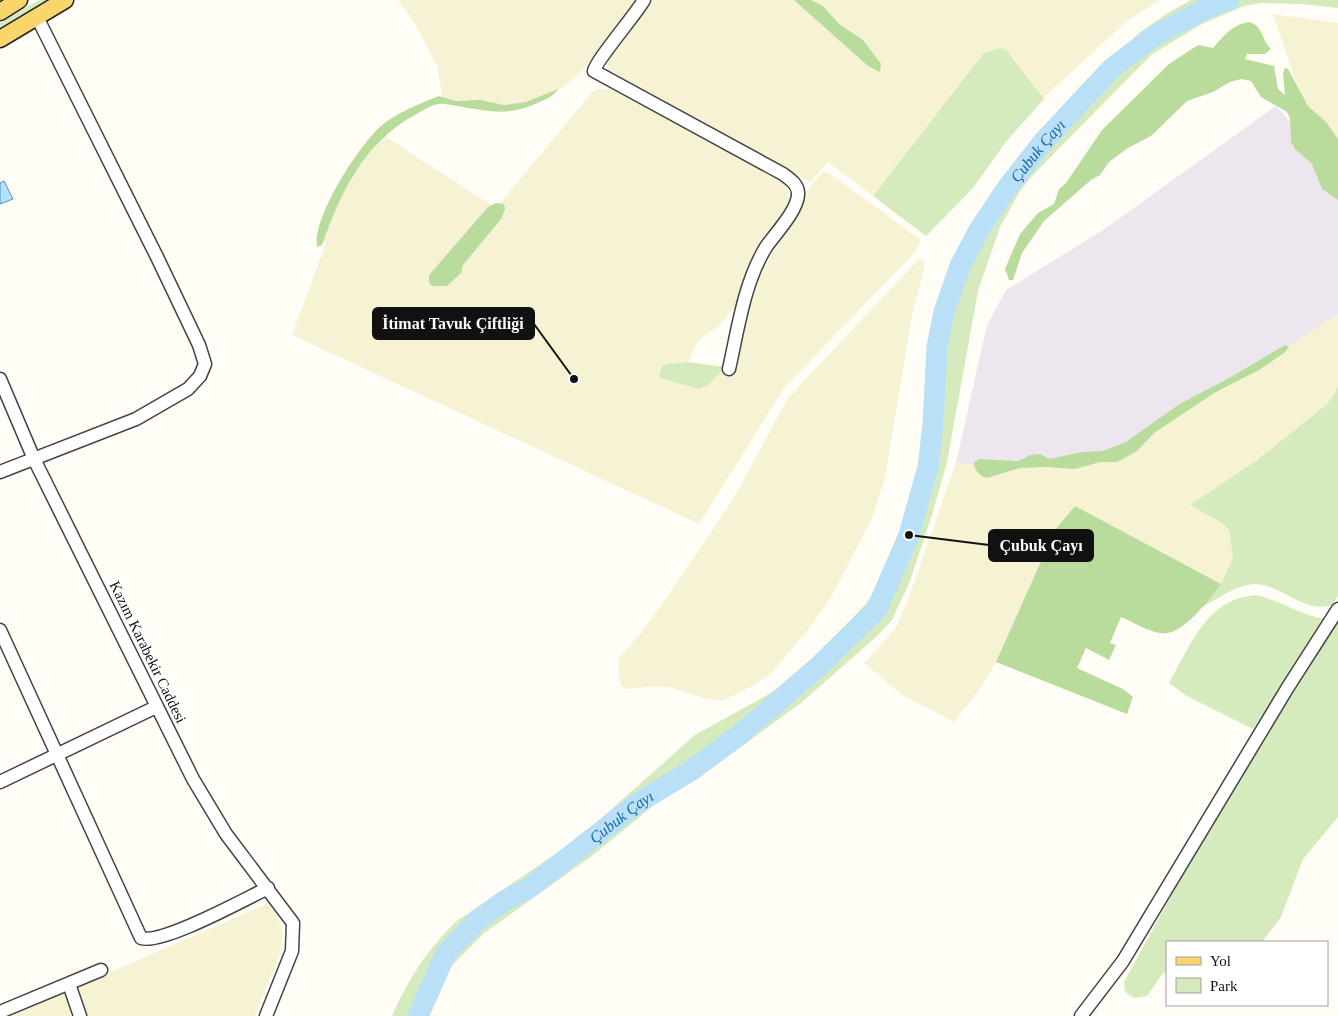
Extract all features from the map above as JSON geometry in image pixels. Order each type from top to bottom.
[{"type":"main road","points":[[0,12],[19,0]]},
{"type":"main road","points":[[0,39],[65,0]]},
{"type":"street","points":[[644,0],[628,26],[597,61],[594,71],[783,174],[798,189],[796,203],[766,248],[753,276],[729,369]]},
{"type":"street","points":[[0,472],[122,425],[167,403],[195,382],[205,364],[200,345],[157,256],[37,17]]},
{"type":"street","name":"Kazım Karabekir Caddesi","points":[[0,379],[34,459],[109,606],[156,707],[216,818],[293,923],[292,951],[266,1016]]},
{"type":"street","points":[[1081,1016],[1123,961],[1233,776],[1338,609]]},
{"type":"street","points":[[0,630],[142,938],[148,940],[173,934],[268,888]]},
{"type":"street","points":[[0,782],[156,707]]},
{"type":"street","points":[[0,1012],[101,970]]},
{"type":"street","points":[[69,984],[80,1016]]},
{"type":"shaded area","points":[[398,0],[637,0],[627,17],[581,72],[562,88],[546,96],[509,108],[443,100],[437,66],[414,22]]},
{"type":"shaded area","points":[[654,0],[1160,0],[1127,21],[1051,91],[1005,143],[973,188],[926,236],[828,162],[810,182],[606,69],[610,56]]},
{"type":"shaded area","points":[[1273,14],[1338,23],[1338,147],[1300,94]]},
{"type":"shaded area","points":[[595,89],[608,89],[628,96],[783,180],[788,190],[789,200],[766,239],[735,306],[720,325],[698,341],[688,362],[739,369],[737,361],[740,342],[759,278],[812,184],[823,172],[829,173],[921,240],[915,252],[784,388],[699,524],[292,335],[326,243],[320,241],[332,205],[380,133],[496,208]]},
{"type":"shaded area","points":[[1276,106],[1338,173],[1338,314],[1122,459],[986,467],[956,463],[987,325],[1006,290],[1103,230]]},
{"type":"shaded area","points":[[919,259],[924,261],[924,270],[913,310],[885,477],[871,521],[830,599],[807,631],[772,672],[756,684],[724,700],[711,700],[668,687],[656,686],[627,689],[621,686],[618,668],[620,657],[665,600],[732,501],[788,398]]},
{"type":"shaded area","points":[[1338,314],[1338,386],[1334,395],[1326,405],[1257,460],[1190,505],[1222,523],[1229,531],[1233,558],[1221,584],[1148,548],[1055,530],[996,662],[980,689],[954,722],[902,695],[864,663],[895,629],[907,603],[956,463],[986,467],[1122,459],[1178,411],[1272,357]]},
{"type":"shaded area","points":[[269,903],[277,915],[283,933],[279,956],[255,1016],[86,1016],[76,987]]},
{"type":"shaded area","points":[[67,992],[73,1010],[69,1016],[12,1016]]},
{"type":"green space","points":[[39,0],[48,0],[0,29],[0,23]]},
{"type":"green space","points":[[794,0],[811,0],[823,6],[839,24],[863,40],[881,64],[880,72],[868,66]]},
{"type":"green space","points":[[1191,0],[1338,0],[1338,8],[1302,4],[1261,3],[1244,6],[1202,24],[1151,55],[1033,175],[1020,191],[1000,227],[978,291],[947,462],[910,581],[892,620],[877,636],[801,703],[734,752],[665,796],[592,856],[483,934],[447,971],[435,989],[422,1016],[392,1016],[420,964],[437,941],[458,920],[579,838],[695,735],[776,690],[831,642],[868,601],[894,559],[913,494],[924,437],[935,318],[940,295],[949,272],[996,193],[1030,147],[1072,99],[1139,33],[1166,14]]},
{"type":"green space","points":[[1250,22],[1258,27],[1271,49],[1265,54],[1247,54],[1245,59],[1274,66],[1278,89],[1285,95],[1283,73],[1285,68],[1288,69],[1308,106],[1326,122],[1338,139],[1338,200],[1322,189],[1312,164],[1295,149],[1291,142],[1290,118],[1287,112],[1261,97],[1251,81],[1241,79],[1187,101],[1151,136],[1128,148],[1109,162],[1100,175],[1091,180],[1044,221],[1022,253],[1013,280],[1009,280],[1005,269],[1020,234],[1038,213],[1054,204],[1059,189],[1066,183],[1102,130],[1169,64],[1198,45],[1213,48],[1233,28]]},
{"type":"green space","points":[[1000,48],[1006,50],[1044,99],[1005,143],[973,188],[926,236],[873,196],[984,53]]},
{"type":"green space","points":[[558,89],[540,102],[510,111],[501,112],[448,104],[436,105],[397,126],[381,140],[356,171],[337,207],[322,245],[317,247],[317,234],[322,219],[339,183],[361,149],[387,121],[439,96],[456,101],[480,100],[504,105],[526,102]]},
{"type":"green space","points":[[496,203],[504,204],[505,210],[501,219],[463,265],[461,273],[447,286],[432,286],[429,282],[429,275],[488,207]]},
{"type":"green space","points":[[1285,345],[1289,347],[1284,353],[1259,370],[1214,393],[1154,433],[1137,451],[1117,462],[1100,462],[1075,469],[1020,468],[987,478],[976,470],[974,462],[980,459],[1018,461],[1030,455],[1040,454],[1050,459],[1081,452],[1103,451],[1126,442],[1178,405]]},
{"type":"green space","points":[[687,362],[726,367],[708,385],[700,389],[659,378],[662,365]]},
{"type":"green space","points":[[1338,386],[1338,596],[1332,605],[1312,606],[1275,589],[1255,584],[1234,589],[1201,608],[1221,584],[1233,558],[1229,530],[1222,523],[1190,505],[1257,460],[1326,405]]},
{"type":"green space","points":[[1075,506],[1221,584],[1194,616],[1177,630],[1168,633],[1155,632],[1121,617],[1110,643],[1116,645],[1109,660],[1086,648],[1077,668],[1123,689],[1133,697],[1127,714],[996,662],[1055,530]]},
{"type":"green space","points":[[1256,595],[1306,614],[1325,619],[1253,729],[1185,695],[1169,683],[1193,640],[1212,615],[1224,605],[1239,598]]},
{"type":"green space","points":[[1338,620],[1338,817],[1303,859],[1281,917],[1263,941],[1166,941],[1166,972],[1163,973],[1147,996],[1134,998],[1125,992],[1124,982],[1200,843]]},
{"type":"water","points":[[4,181],[13,199],[0,204],[0,183]]},
{"type":"waterway","name":"Çubuk Çayı","points":[[418,1016],[446,953],[477,921],[504,901],[529,888],[639,802],[692,770],[739,735],[818,667],[877,609],[909,535],[928,467],[933,424],[937,347],[944,312],[960,266],[979,230],[1007,188],[1043,142],[1112,68],[1154,36],[1205,9],[1229,0]]},
{"type":"place","name":"İtimat Tavuk Çiftliği","points":[[574,379]]},
{"type":"place","name":"Çubuk Çayı","points":[[909,535]]}]
